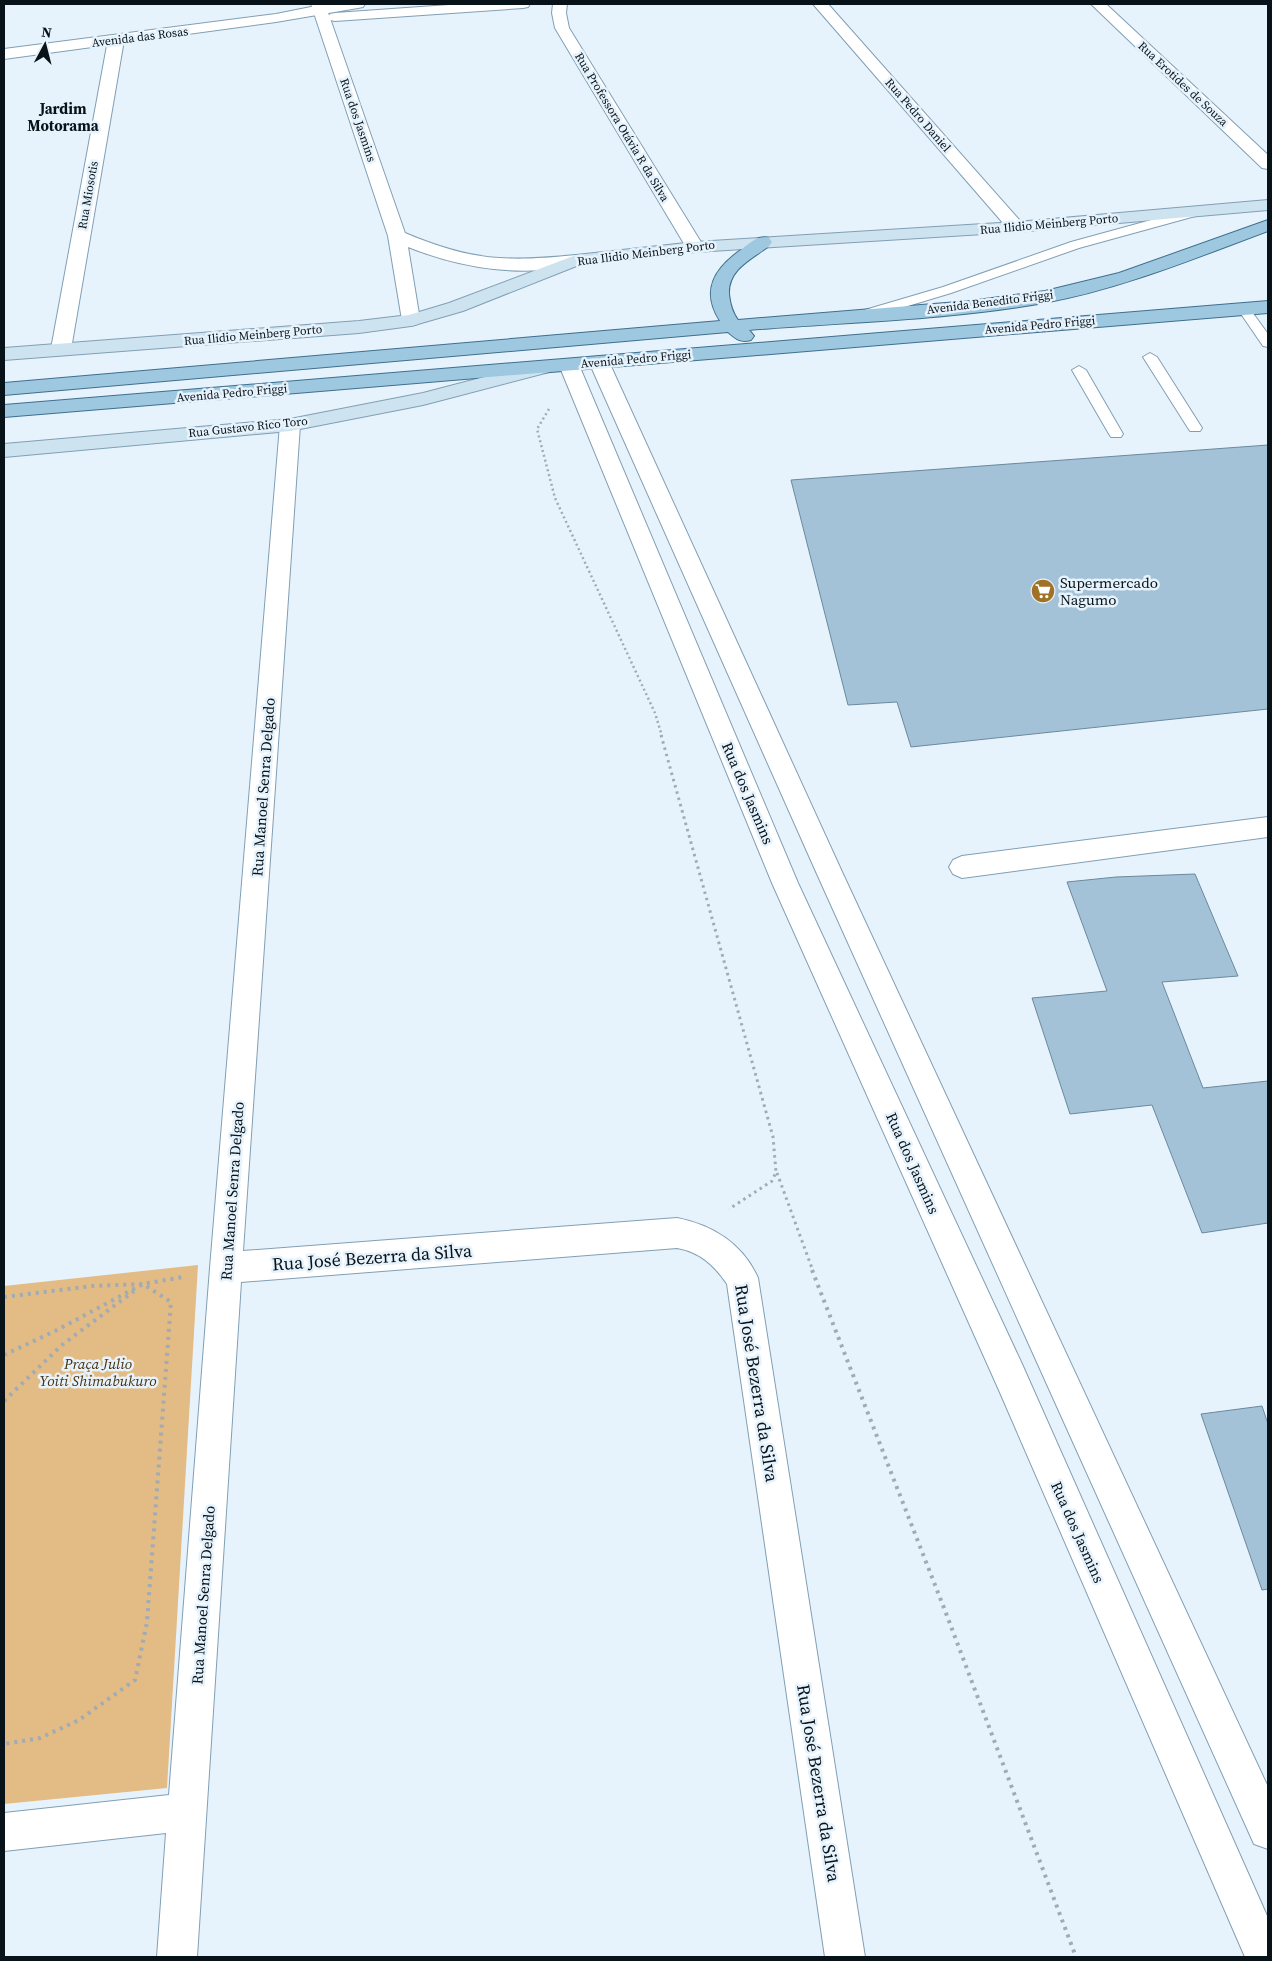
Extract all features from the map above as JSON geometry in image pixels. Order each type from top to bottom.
[{"type":"main road","name":"Rua Ilidio Meinberg Porto","points":[[4,354],[359,327],[412,320],[456,307],[576,260],[695,246],[1016,227],[1268,205]]},
{"type":"main road","name":"Avenida Benedito Friggi","points":[[731,326],[970,307],[1045,297],[1125,277],[1268,225]]},
{"type":"main road","points":[[763,242],[724,273],[720,285],[720,304],[724,316],[731,326],[749,340],[765,349]]},
{"type":"main road","name":"Avenida Pedro Friggi","points":[[4,411],[1268,306]]},
{"type":"main road","name":"Avenida Pedro Friggi","points":[[4,389],[731,326]]},
{"type":"main road","name":"Rua Gustavo Rico Toro","points":[[4,451],[290,425],[423,399],[558,366]]},
{"type":"street","points":[[321,10],[358,4]]},
{"type":"street","points":[[321,10],[523,4]]},
{"type":"street","name":"Rua Professora Otávia R da Silva","points":[[560,4],[559,13],[562,28],[695,246]]},
{"type":"street","name":"Rua Pedro Daniel","points":[[820,4],[1016,227]]},
{"type":"street","name":"Rua Erotides de Souza","points":[[1098,4],[1268,164]]},
{"type":"street","name":"Avenida das Rosas","points":[[4,54],[276,18],[321,10]]},
{"type":"street","name":"Rua dos Jasmins","points":[[321,10],[397,236],[412,320]]},
{"type":"street","name":"Rua Miosotis","points":[[60,349],[116,40]]},
{"type":"street","points":[[397,236],[435,252],[469,261],[511,265],[576,260]]},
{"type":"street","points":[[599,362],[838,892],[1268,1830]]},
{"type":"street","name":"Rua dos Jasmins","points":[[558,366],[582,395],[785,883],[1010,1376],[1265,1957]]},
{"type":"street","name":"Rua Manoel Senra Delgado","points":[[177,1957],[226,1268],[290,425]]},
{"type":"street","points":[[962,867],[1268,827]]},
{"type":"street","name":"Rua José Bezerra da Silva","points":[[226,1268],[677,1234],[695,1236],[711,1244],[728,1258],[742,1278],[845,1957]]},
{"type":"street","points":[[4,1832],[187,1812]]},
{"type":"lane","points":[[858,316],[947,290],[1075,245],[1201,210]]},
{"type":"lane","points":[[1243,308],[1268,343]]},
{"type":"lane","points":[[1150,357],[1195,428]]},
{"type":"lane","points":[[1079,370],[1116,434]]},
{"type":"path","points":[[582,395],[558,399],[547,410],[537,429],[555,498],[655,713],[773,1137],[776,1172],[824,1303],[944,1608],[1076,1957]]},
{"type":"path","points":[[695,1236],[772,1181],[776,1172]]},
{"type":"path","points":[[4,1354],[57,1330],[143,1284]]},
{"type":"path","points":[[4,1401],[62,1344],[143,1284]]},
{"type":"path","points":[[4,1297],[92,1286],[143,1284],[171,1302],[147,1622],[135,1680],[71,1723],[40,1738],[4,1744]]},
{"type":"green space","name":"Praça Julio Yoiti Shimabukuro","points":[[198,1265],[167,1788],[4,1804],[4,1286]]},
{"type":"building","name":"Supermercado Nagumo","points":[[1268,445],[1268,709],[911,747],[897,702],[848,705],[791,480]]},
{"type":"building","points":[[1195,874],[1238,976],[1162,982],[1203,1088],[1268,1081],[1268,1223],[1202,1233],[1152,1105],[1070,1114],[1032,998],[1107,991],[1067,882],[1116,877]]},
{"type":"building","points":[[1262,1406],[1268,1424],[1268,1589],[1262,1590],[1201,1414]]},
{"type":"place","name":"Supermercado Nagumo","points":[[1043,591]]},
{"type":"district","name":"Jardim Motorama","points":[[63,116]]}]
